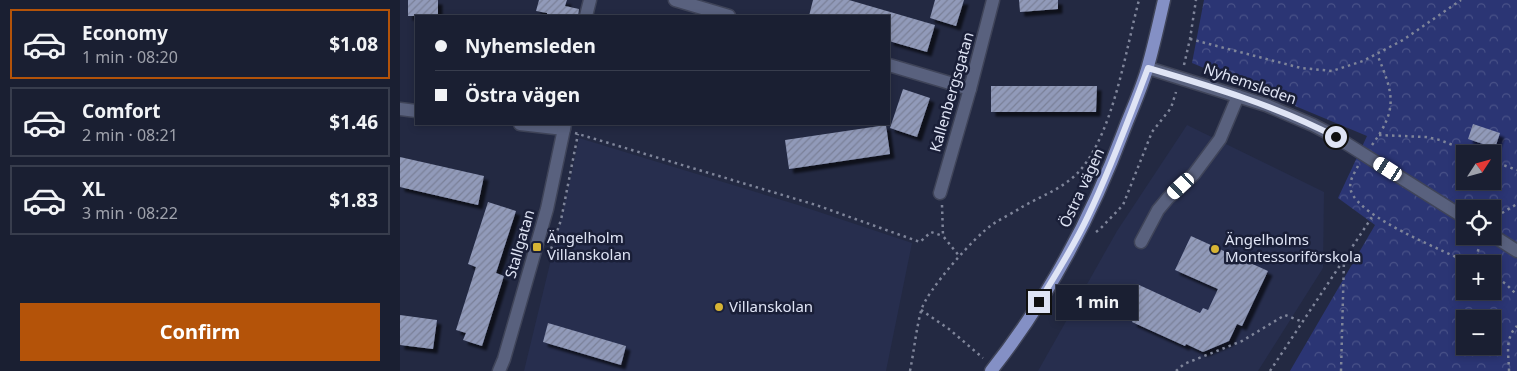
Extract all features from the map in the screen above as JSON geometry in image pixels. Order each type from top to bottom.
[{"type":"main road","name":"Östra vägen","points":[[988,366],[1034,310],[1060,269],[1088,218],[1148,68],[1164,0]]},
{"type":"street","points":[[586,15],[590,0]]},
{"type":"street","points":[[675,0],[726,15]]},
{"type":"street","name":"Kallenbergsgatan","points":[[940,193],[970,90],[993,0]]},
{"type":"street","points":[[890,65],[970,90]]},
{"type":"street","name":"Nyhemsleden","points":[[1148,68],[1287,113],[1328,133],[1456,212]]},
{"type":"street","points":[[1140,242],[1158,210],[1194,174],[1220,140],[1238,96]]},
{"type":"street","points":[[400,109],[415,111]]},
{"type":"street","points":[[542,125],[565,126]]},
{"type":"street","name":"Stallgatan","points":[[499,371],[547,209],[565,126]]},
{"type":"street","points":[[1501,241],[1517,251]]},
{"type":"path","points":[[910,371],[921,310],[936,284],[993,224],[1067,182],[1081,169],[1088,159],[1101,134],[1114,101],[1139,0]]},
{"type":"path","points":[[1181,78],[1196,0]]},
{"type":"path","points":[[1190,39],[1301,68],[1323,71],[1343,68],[1377,54],[1419,30],[1460,0]]},
{"type":"path","points":[[1371,146],[1388,119],[1391,99],[1388,83],[1377,54]]},
{"type":"path","points":[[565,126],[816,205],[920,242],[932,232],[942,236],[960,257]]},
{"type":"path","points":[[1379,135],[1426,137],[1456,146]]},
{"type":"path","points":[[1501,164],[1517,170]]},
{"type":"path","points":[[1359,165],[1351,182],[1351,192],[1355,199],[1374,214],[1415,239],[1456,257]]},
{"type":"path","points":[[940,193],[943,210],[942,236]]},
{"type":"path","points":[[1501,214],[1517,204]]},
{"type":"path","points":[[1270,371],[1374,214]]},
{"type":"path","points":[[1341,371],[1344,259]]},
{"type":"path","points":[[1501,281],[1517,295]]},
{"type":"path","points":[[921,310],[949,330],[988,366]]},
{"type":"path","points":[[1176,371],[1184,364],[1242,341],[1285,315],[1303,322]]},
{"type":"path","points":[[1509,371],[1509,339],[1517,326]]},
{"type":"shaded area","name":"Ängelholms Montessoriförskola","points":[[1187,125],[1324,192],[1323,268],[1258,371],[1038,371],[1117,231]]},
{"type":"shaded area","name":"Villanskolan","points":[[579,138],[798,205],[912,243],[886,371],[524,371]]},
{"type":"green space","points":[[1204,0],[1517,0],[1517,371],[1290,371],[1375,225],[1338,198],[1367,136],[1192,63]]},
{"type":"building","points":[[408,0],[438,0],[438,15],[408,16]]},
{"type":"building","points":[[539,0],[567,0],[565,6],[579,9],[578,15],[547,15],[547,13],[536,11]]},
{"type":"building","points":[[813,0],[849,0],[935,25],[927,52],[890,41],[890,15],[809,15]]},
{"type":"building","points":[[935,0],[964,0],[956,26],[930,18]]},
{"type":"building","points":[[1019,0],[1058,0],[1058,9],[1020,12]]},
{"type":"building","points":[[991,86],[1097,86],[1096,112],[991,112]]},
{"type":"building","points":[[903,89],[930,98],[917,137],[890,128]]},
{"type":"building","points":[[1473,124],[1500,133],[1496,145],[1486,145],[1468,139]]},
{"type":"building","points":[[886,125],[890,154],[789,169],[785,140]]},
{"type":"building","points":[[400,157],[484,176],[478,205],[400,187]]},
{"type":"building","points":[[488,202],[516,211],[496,273],[504,276],[482,346],[463,340],[466,333],[456,330],[476,267],[468,264]]},
{"type":"building","points":[[1191,236],[1268,271],[1242,326],[1237,324],[1229,341],[1203,352],[1132,322],[1136,314],[1125,309],[1137,284],[1200,313],[1203,308],[1208,310],[1218,289],[1175,270]]},
{"type":"building","points":[[400,315],[437,320],[433,349],[400,345]]},
{"type":"building","points":[[548,323],[626,346],[621,365],[543,342]]},
{"type":"place","name":"Ängelholm Villanskolan","points":[[537,247]]},
{"type":"place","name":"Ängelholms Montessoriförskola","points":[[1215,249]]},
{"type":"place","name":"Villanskolan","points":[[719,307]]},
{"type":"route","points":[[1039,302],[1060,269],[1088,218],[1148,68],[1266,105],[1336,137]]}]
